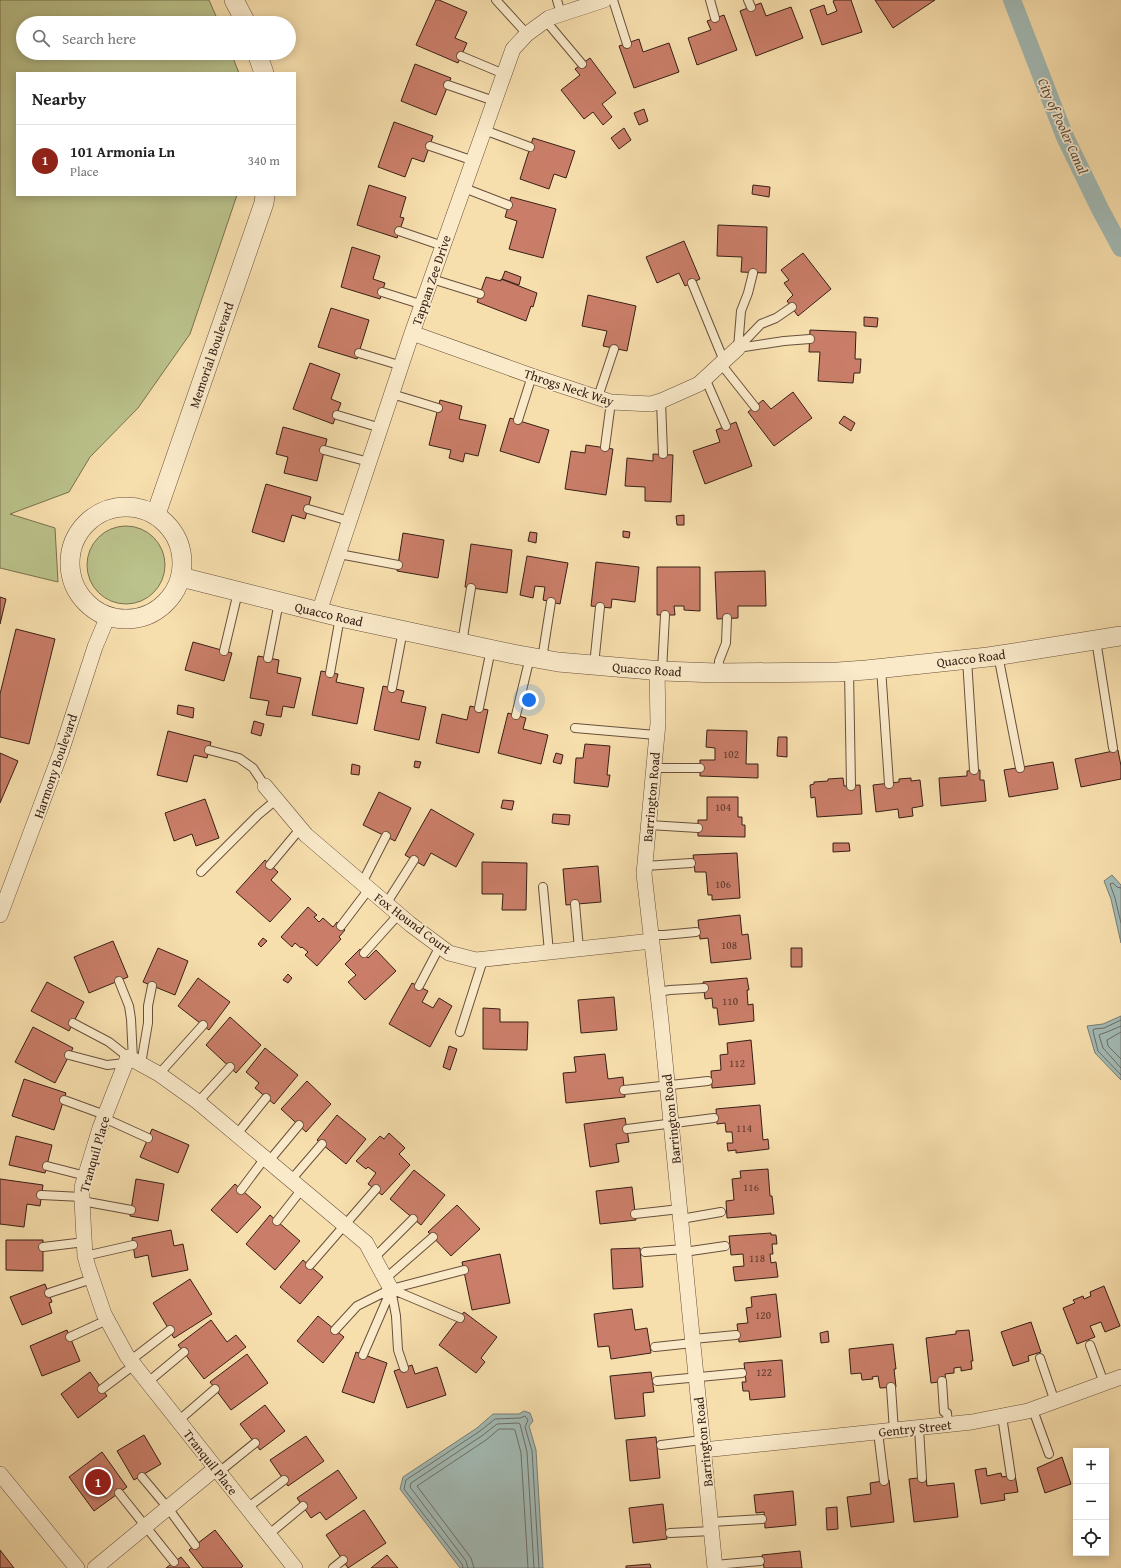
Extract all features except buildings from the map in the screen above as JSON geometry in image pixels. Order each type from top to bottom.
[{"type":"street","points":[[234,0],[242,16]]},
{"type":"street","name":"Tappan Zee Drive","points":[[319,612],[412,334],[513,49],[527,34],[546,20],[559,7],[604,0]]},
{"type":"street","points":[[260,60],[264,72]]},
{"type":"street","name":"Memorial Boulevard","points":[[156,514],[264,203],[265,196]]},
{"type":"street","name":"Throgs Neck Way","points":[[412,334],[532,376],[604,399],[651,404],[699,384],[738,348]]},
{"type":"street","points":[[119,506],[139,507],[156,514],[170,526],[179,542],[183,560],[181,578],[173,594],[161,608],[144,617],[126,620],[108,616],[91,607],[78,593],[71,576],[70,557],[75,538],[86,523],[101,512],[119,506]]},
{"type":"street","name":"Quacco Road","points":[[181,578],[340,617],[536,658],[594,665],[660,670],[719,672],[848,671],[967,659],[1121,636]]},
{"type":"street","name":"Harmony Boulevard","points":[[0,915],[61,752],[95,647],[108,616]]},
{"type":"street","name":"Barrington Road","points":[[660,670],[654,768],[644,874],[668,1085],[715,1566]]},
{"type":"street","name":"Fox Hound Court","points":[[265,786],[306,836],[386,904],[449,953],[476,960],[483,960],[579,949],[652,938]]},
{"type":"street","points":[[132,1061],[159,1074],[198,1102],[366,1243],[389,1284]]},
{"type":"street","name":"Tranquil Place","points":[[132,1061],[105,1116],[82,1187],[85,1249],[92,1279],[107,1320],[133,1363],[295,1568]]},
{"type":"street","name":"Gentry Street","points":[[703,1445],[894,1431],[948,1425],[1032,1410],[1104,1384],[1121,1376]]},
{"type":"street","points":[[95,1568],[145,1526],[217,1470]]},
{"type":"street","points":[[0,1474],[77,1568]]},
{"type":"lane","points":[[496,0],[527,34]]},
{"type":"lane","points":[[614,0],[627,44]]},
{"type":"lane","points":[[710,0],[715,18]]},
{"type":"lane","points":[[546,20],[582,64]]},
{"type":"lane","points":[[461,56],[504,74]]},
{"type":"lane","points":[[448,85],[494,101]]},
{"type":"lane","points":[[484,130],[530,147]]},
{"type":"lane","points":[[430,146],[474,161]]},
{"type":"lane","points":[[464,188],[508,205]]},
{"type":"lane","points":[[399,231],[443,246]]},
{"type":"lane","points":[[738,348],[741,311],[748,293],[753,272]]},
{"type":"lane","points":[[432,278],[480,294]]},
{"type":"lane","points":[[692,283],[723,363],[755,407]]},
{"type":"lane","points":[[382,292],[423,305]]},
{"type":"lane","points":[[738,348],[761,324],[776,318],[792,307]]},
{"type":"lane","points":[[738,348],[784,341],[810,340]]},
{"type":"lane","points":[[605,447],[604,399],[614,349]]},
{"type":"lane","points":[[359,353],[402,366]]},
{"type":"lane","points":[[518,420],[532,376]]},
{"type":"lane","points":[[705,378],[726,426]]},
{"type":"lane","points":[[392,394],[438,408]]},
{"type":"lane","points":[[661,401],[663,454]]},
{"type":"lane","points":[[337,416],[381,428]]},
{"type":"lane","points":[[324,450],[370,462]]},
{"type":"lane","points":[[308,509],[350,521]]},
{"type":"lane","points":[[339,554],[398,565]]},
{"type":"lane","points":[[462,643],[471,588]]},
{"type":"lane","points":[[224,651],[238,592]]},
{"type":"lane","points":[[268,658],[280,602]]},
{"type":"lane","points":[[516,715],[536,658],[551,602]]},
{"type":"lane","points":[[594,665],[600,607]]},
{"type":"lane","points":[[660,670],[665,615]]},
{"type":"lane","points":[[330,673],[340,617]]},
{"type":"lane","points":[[719,672],[719,660],[726,643],[727,618]]},
{"type":"lane","points":[[392,688],[403,630]]},
{"type":"lane","points":[[1096,640],[1113,748]]},
{"type":"lane","points":[[479,708],[492,649]]},
{"type":"lane","points":[[998,655],[1020,768]]},
{"type":"lane","points":[[967,659],[974,770]]},
{"type":"lane","points":[[881,668],[889,784]]},
{"type":"lane","points":[[848,671],[850,786]]},
{"type":"lane","points":[[575,728],[656,735]]},
{"type":"lane","points":[[209,750],[239,758],[253,768],[265,786]]},
{"type":"lane","points":[[654,768],[700,768]]},
{"type":"lane","points":[[201,872],[258,815],[276,800]]},
{"type":"lane","points":[[649,825],[698,828]]},
{"type":"lane","points":[[270,865],[300,829]]},
{"type":"lane","points":[[341,926],[366,886],[386,836]]},
{"type":"lane","points":[[386,904],[414,860]]},
{"type":"lane","points":[[645,866],[691,863]]},
{"type":"lane","points":[[543,887],[549,952]]},
{"type":"lane","points":[[575,904],[579,949]]},
{"type":"lane","points":[[364,953],[399,914]]},
{"type":"lane","points":[[652,938],[664,935],[696,932]]},
{"type":"lane","points":[[419,986],[440,946]]},
{"type":"lane","points":[[460,1032],[483,960]]},
{"type":"lane","points":[[119,981],[131,1019],[132,1061]]},
{"type":"lane","points":[[132,1061],[148,1023],[148,1006],[152,986]]},
{"type":"lane","points":[[658,992],[704,988]]},
{"type":"lane","points":[[73,1023],[109,1042],[132,1061]]},
{"type":"lane","points":[[159,1074],[203,1025]]},
{"type":"lane","points":[[69,1055],[107,1065],[132,1061]]},
{"type":"lane","points":[[198,1102],[230,1067]]},
{"type":"lane","points":[[624,1090],[708,1081]]},
{"type":"lane","points":[[236,1134],[266,1098]]},
{"type":"lane","points":[[64,1100],[105,1116],[148,1138]]},
{"type":"lane","points":[[627,1129],[714,1118]]},
{"type":"lane","points":[[241,1190],[267,1159],[300,1125]]},
{"type":"lane","points":[[277,1221],[296,1184],[322,1144]]},
{"type":"lane","points":[[47,1166],[86,1176]]},
{"type":"lane","points":[[310,1265],[376,1190]]},
{"type":"lane","points":[[41,1195],[82,1199],[131,1210]]},
{"type":"lane","points":[[635,1214],[722,1212]]},
{"type":"lane","points":[[374,1258],[413,1218]]},
{"type":"lane","points":[[335,1330],[357,1306],[389,1284],[433,1237]]},
{"type":"lane","points":[[43,1247],[85,1249],[133,1245]]},
{"type":"lane","points":[[645,1252],[684,1251],[725,1246]]},
{"type":"lane","points":[[389,1284],[464,1270]]},
{"type":"lane","points":[[49,1293],[92,1279]]},
{"type":"lane","points":[[389,1284],[460,1318]]},
{"type":"lane","points":[[363,1355],[389,1284]]},
{"type":"lane","points":[[389,1284],[396,1316],[398,1350],[404,1368]]},
{"type":"lane","points":[[70,1337],[107,1320]]},
{"type":"lane","points":[[102,1389],[170,1330]]},
{"type":"lane","points":[[655,1346],[736,1335]]},
{"type":"lane","points":[[1090,1345],[1104,1384]]},
{"type":"lane","points":[[148,1382],[184,1352]]},
{"type":"lane","points":[[1040,1358],[1055,1402]]},
{"type":"lane","points":[[657,1381],[742,1373]]},
{"type":"lane","points":[[942,1381],[944,1412],[947,1413],[948,1425]]},
{"type":"lane","points":[[891,1387],[894,1431]]},
{"type":"lane","points":[[178,1421],[215,1389]]},
{"type":"lane","points":[[1032,1410],[1048,1454]]},
{"type":"lane","points":[[1002,1416],[1011,1476]]},
{"type":"lane","points":[[919,1428],[922,1478]]},
{"type":"lane","points":[[878,1432],[884,1481]]},
{"type":"lane","points":[[217,1470],[255,1443]]},
{"type":"lane","points":[[661,1445],[703,1445]]},
{"type":"lane","points":[[142,1477],[168,1508],[195,1545]]},
{"type":"lane","points":[[247,1508],[284,1480]]},
{"type":"lane","points":[[119,1493],[174,1562]]},
{"type":"lane","points":[[268,1535],[303,1506]]},
{"type":"lane","points":[[670,1533],[762,1519]]},
{"type":"lane","points":[[333,1568],[343,1560]]},
{"type":"lane","points":[[715,1566],[760,1561]]},
{"type":"green space","points":[[0,0],[209,0],[216,16],[16,16],[16,60],[234,60],[239,72],[16,72],[16,196],[237,196],[190,334],[138,408],[90,457],[69,492],[10,514],[55,528],[58,582],[0,568]]},
{"type":"green space","points":[[126,526],[141,529],[148,533],[158,543],[162,550],[165,565],[162,580],[158,587],[148,597],[141,601],[126,604],[111,601],[104,597],[94,587],[90,580],[87,565],[90,550],[94,543],[104,533],[111,529]]},
{"type":"water","points":[[1112,875],[1121,885],[1121,943],[1111,899],[1104,881]]},
{"type":"water","points":[[1121,1016],[1121,1080],[1095,1053],[1087,1026],[1103,1024]]},
{"type":"water","points":[[524,1411],[530,1413],[533,1421],[529,1426],[536,1450],[543,1568],[460,1568],[400,1489],[403,1477],[477,1428],[493,1414],[519,1414]]},
{"type":"waterway","name":"City of Pooler Canal","points":[[1012,0],[1065,137],[1121,248]]},
{"type":"place","name":"101 Armonia Ln","points":[[98,1482]]}]
